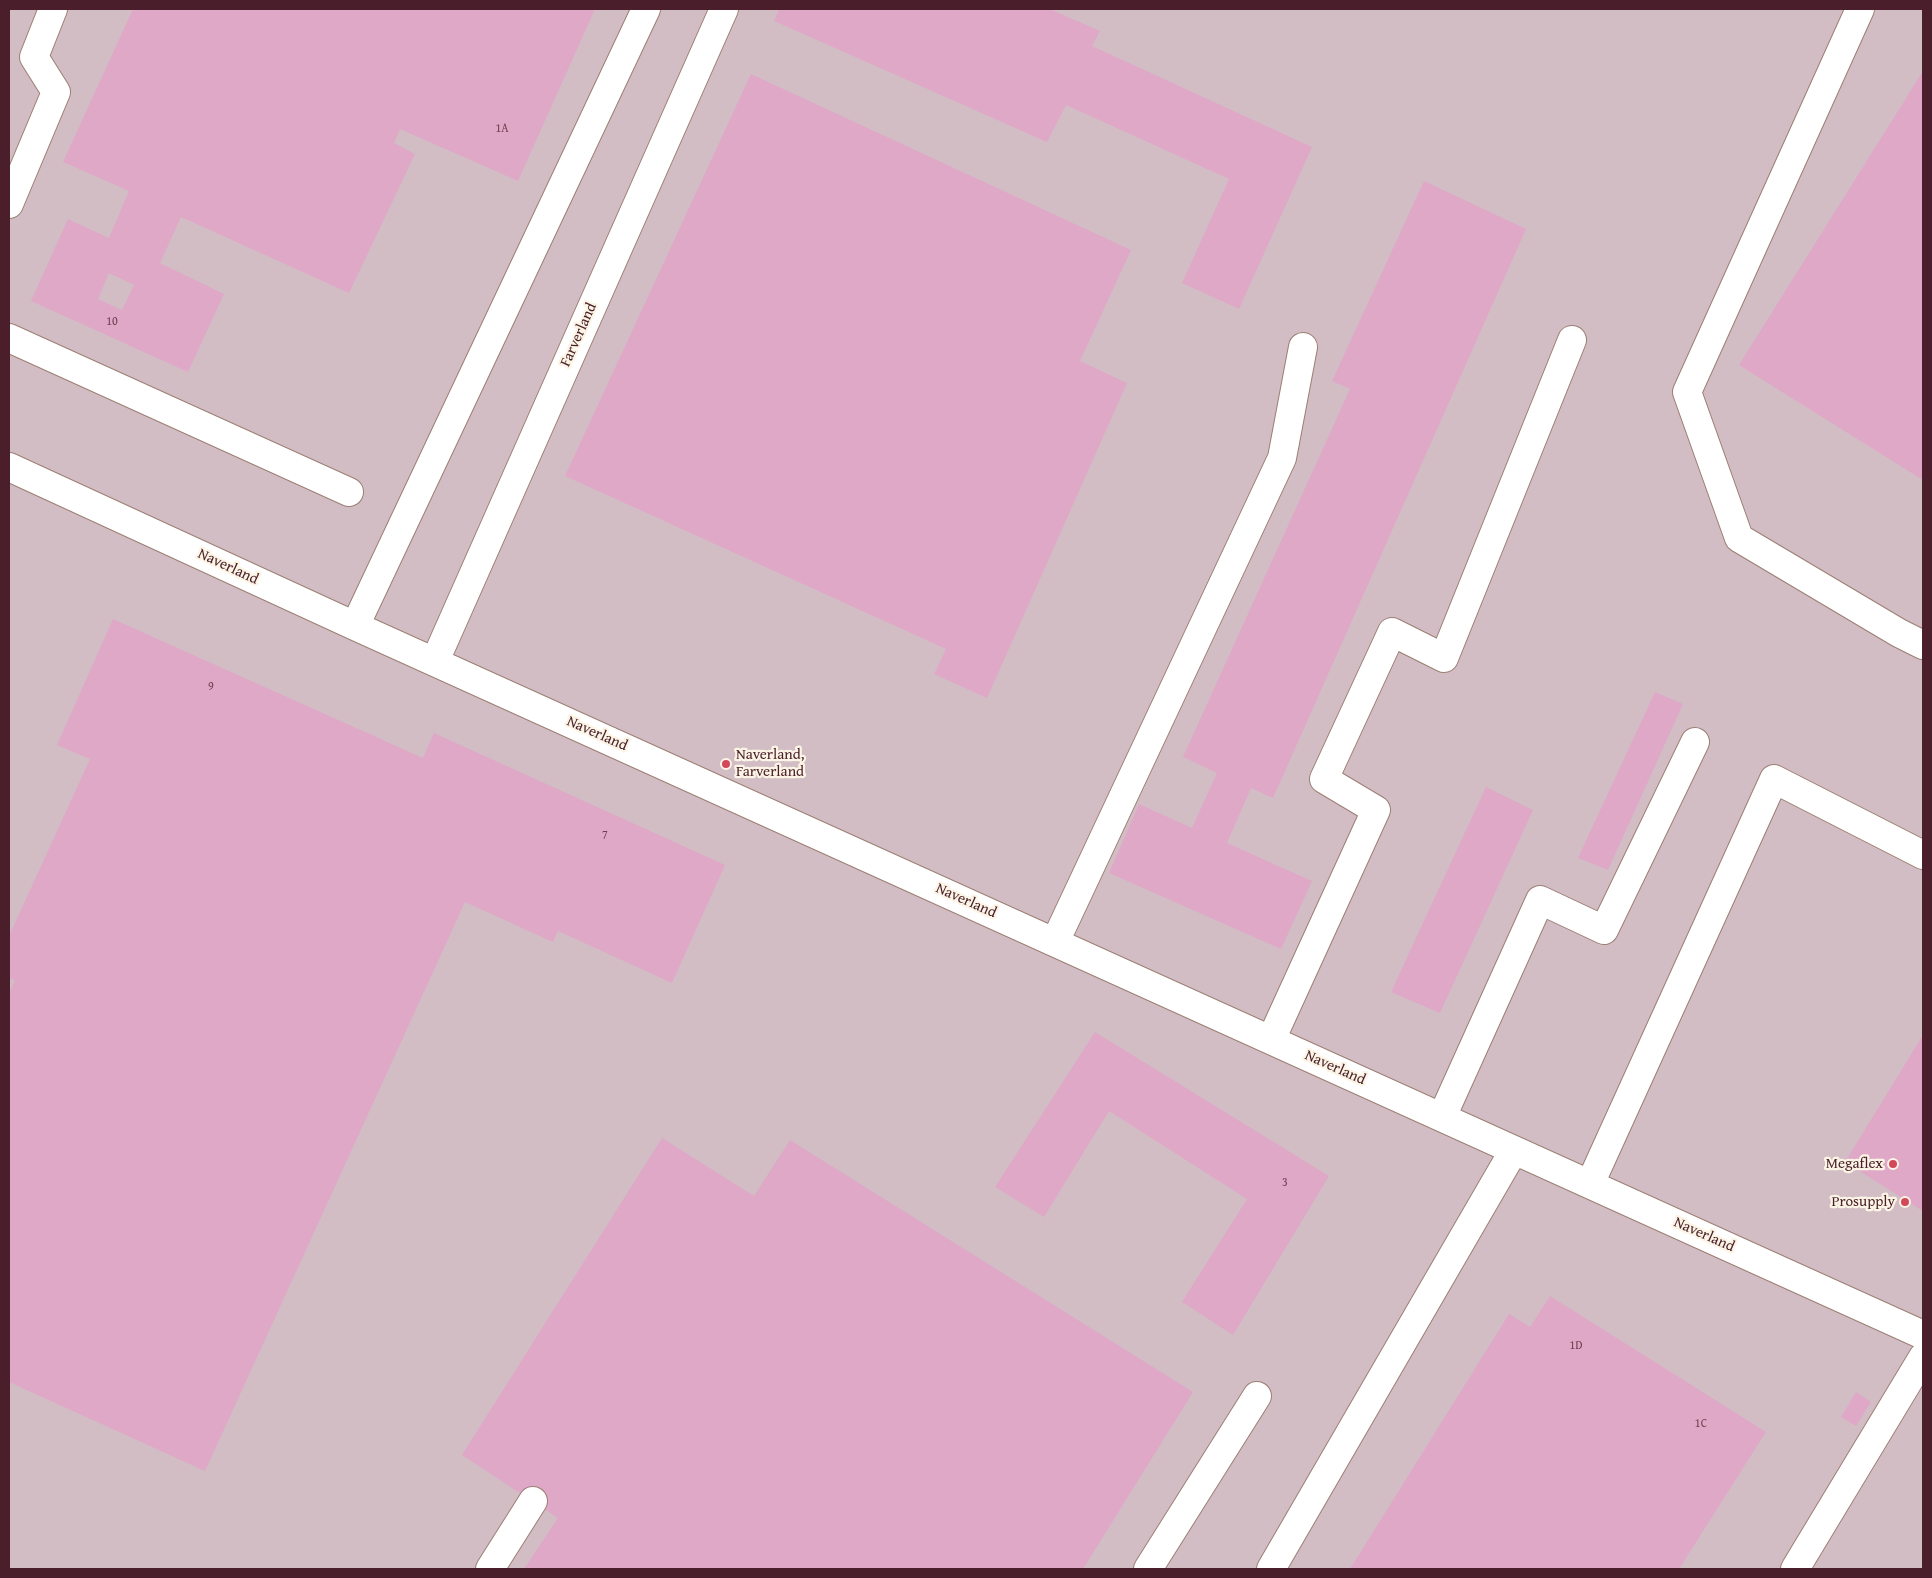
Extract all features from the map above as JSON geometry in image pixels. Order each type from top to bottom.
[{"type":"street","points":[[9,204],[56,92],[34,57],[53,9]]},
{"type":"street","points":[[355,626],[646,9]]},
{"type":"street","name":"Farverland","points":[[435,661],[724,9]]},
{"type":"street","points":[[1860,9],[1687,392],[1739,538],[1899,633],[1923,644]]},
{"type":"street","points":[[9,338],[349,492]]},
{"type":"street","points":[[1271,1040],[1376,810],[1324,779],[1392,632],[1444,658],[1572,340]]},
{"type":"street","points":[[1056,942],[1282,458],[1303,347]]},
{"type":"street","name":"Naverland","points":[[9,467],[355,626],[1923,1335]]},
{"type":"street","points":[[1442,1117],[1540,900],[1604,930],[1695,742]]},
{"type":"street","points":[[1590,1184],[1774,779],[1923,855]]},
{"type":"street","points":[[1271,1569],[1514,1150]]},
{"type":"street","points":[[1795,1569],[1923,1357]]},
{"type":"street","points":[[1148,1569],[1257,1396]]},
{"type":"street","points":[[490,1569],[533,1501]]},
{"type":"shaded area","points":[[9,9],[1923,9],[1923,1569],[9,1569]]},
{"type":"building","points":[[133,9],[595,9],[518,181],[400,129],[394,143],[415,154],[349,293],[181,217],[160,263],[224,294],[188,372],[31,301],[68,219],[109,238],[129,191],[63,162]],"holes":[[[109,273],[134,285],[122,310],[98,299]]]},
{"type":"building","points":[[779,9],[1050,9],[1100,31],[1092,46],[1312,147],[1239,309],[1182,283],[1229,179],[1066,105],[1047,142],[774,21]]},
{"type":"building","points":[[1923,71],[1923,480],[1739,365]]},
{"type":"building","points":[[751,74],[1131,250],[1080,361],[1127,383],[987,698],[934,674],[946,649],[565,476]]},
{"type":"building","points":[[1424,181],[1526,229],[1273,798],[1251,788],[1227,843],[1312,881],[1281,949],[1109,873],[1139,804],[1192,828],[1217,773],[1183,757],[1350,389],[1332,381]]},
{"type":"building","points":[[113,619],[423,758],[434,733],[725,865],[672,983],[558,931],[553,942],[465,902],[205,1471],[9,1382],[9,994],[15,980],[9,978],[9,936],[90,759],[57,745]]},
{"type":"building","points":[[1655,692],[1683,704],[1608,870],[1578,858]]},
{"type":"building","points":[[1486,787],[1533,810],[1440,1013],[1391,992]]},
{"type":"building","points":[[1095,1032],[1329,1176],[1233,1335],[1182,1302],[1247,1199],[1109,1111],[1044,1217],[995,1187]]},
{"type":"building","points":[[1923,1035],[1923,1211],[1845,1162]]},
{"type":"building","points":[[662,1138],[754,1196],[790,1140],[1193,1392],[1083,1569],[524,1569],[558,1518],[462,1455]]},
{"type":"building","points":[[1550,1296],[1766,1432],[1679,1569],[1350,1569],[1509,1314],[1530,1327]]},
{"type":"building","points":[[1856,1392],[1871,1402],[1856,1426],[1841,1417]]},
{"type":"place","name":"Naverland, Farverland","points":[[726,764]]},
{"type":"place","name":"Megaflex","points":[[1893,1164]]},
{"type":"place","name":"Prosupply","points":[[1905,1202]]}]
